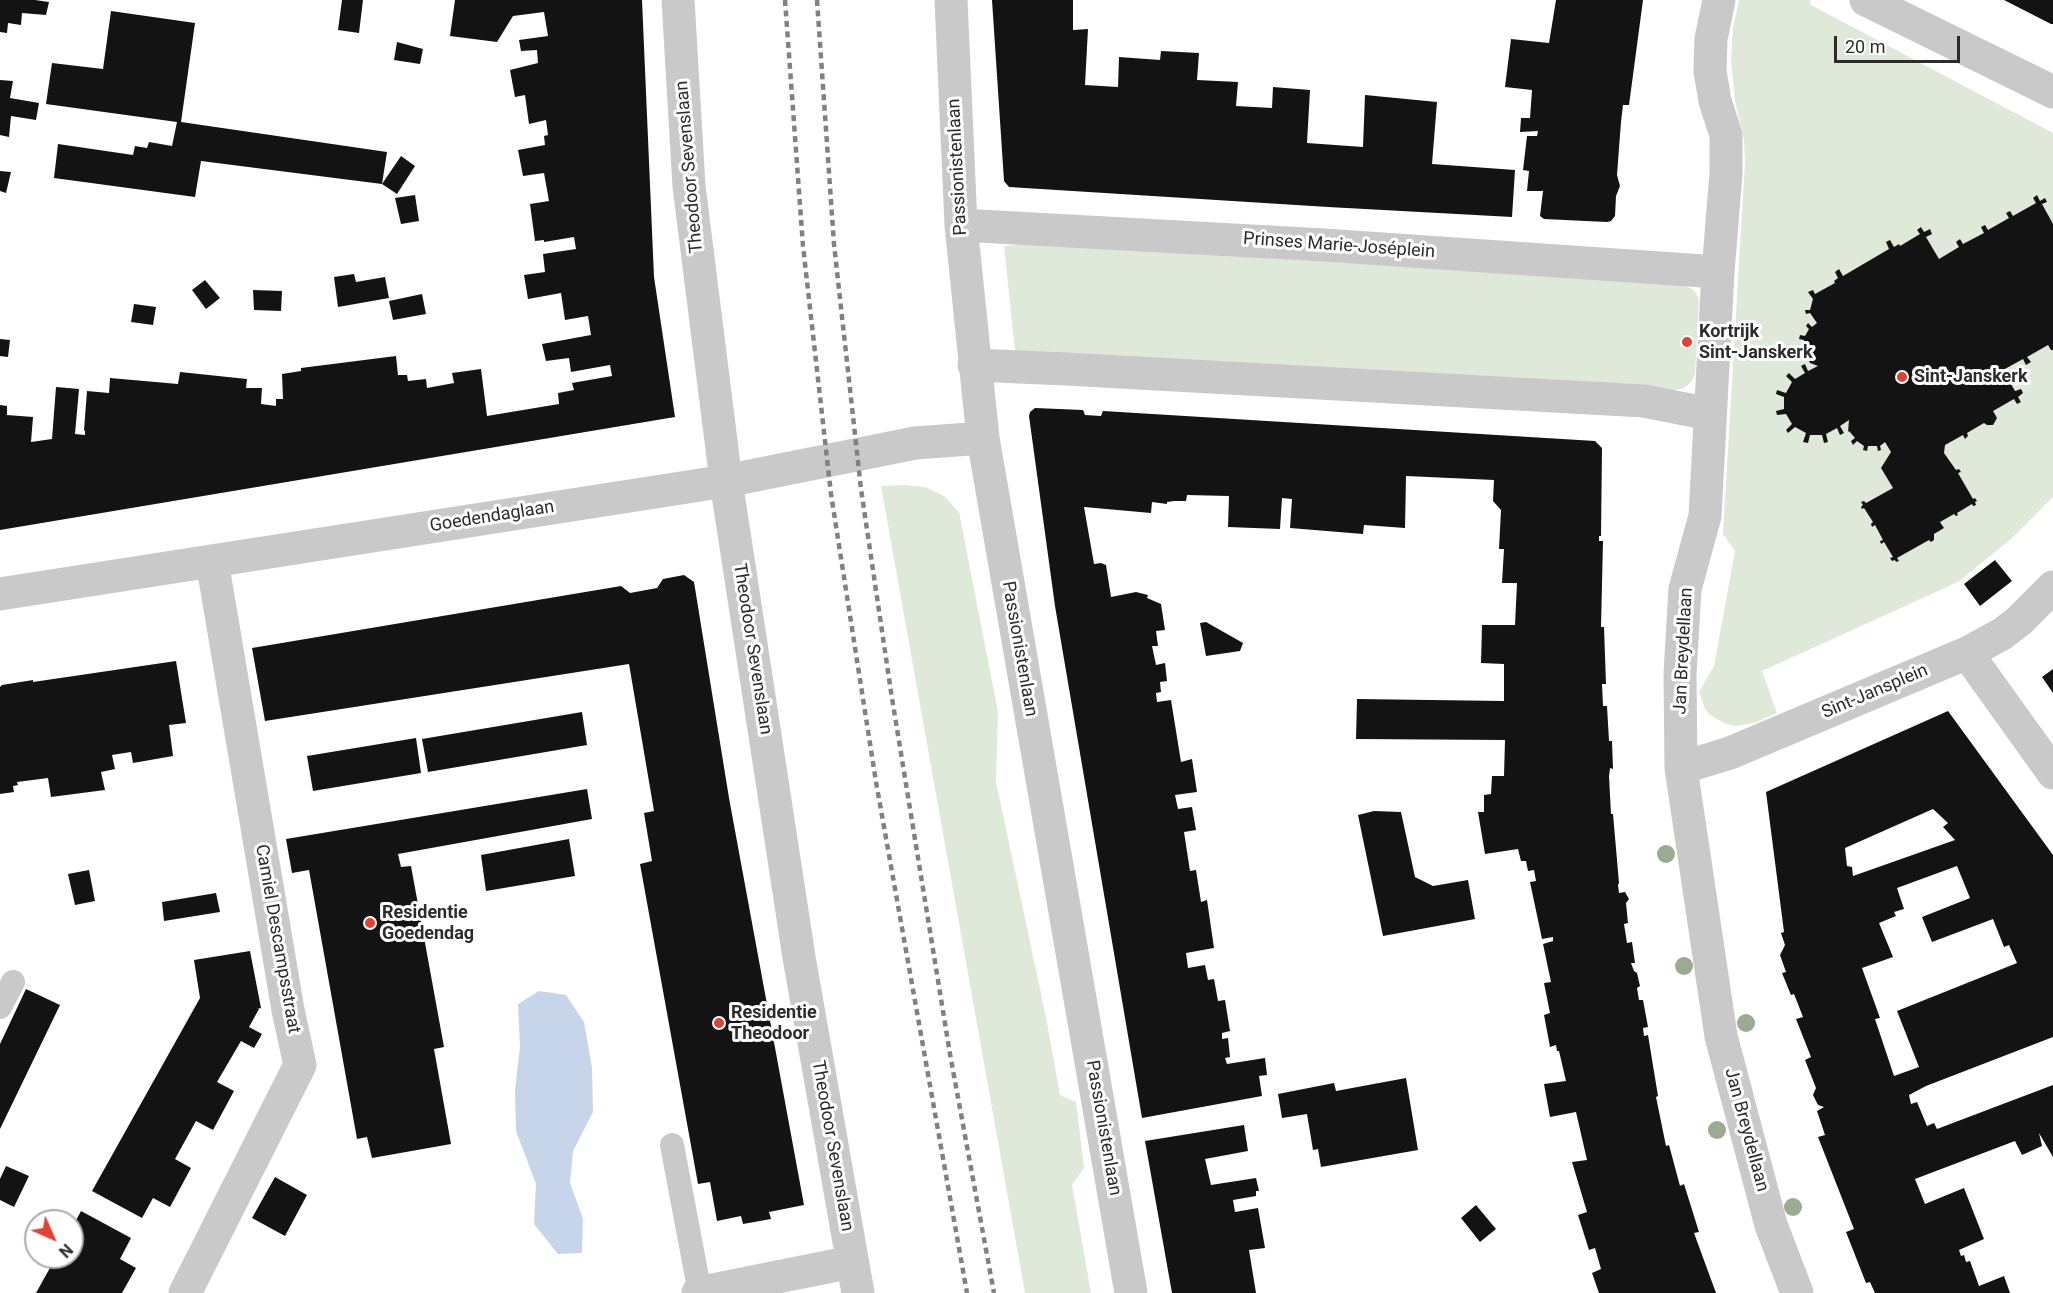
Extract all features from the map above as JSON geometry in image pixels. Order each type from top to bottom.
[{"type":"street","name":"Theodoor Sevenslaan","points":[[678,0],[689,186],[726,481],[799,957],[855,1277]]},
{"type":"street","name":"Passionistenlaan","points":[[951,0],[961,225],[983,438],[1131,1293]]},
{"type":"street","name":"Jan Breydellaan","points":[[1719,0],[1711,39],[1710,71],[1715,101],[1726,135],[1727,154],[1718,272],[1705,516],[1685,589],[1680,674],[1681,768],[1721,1036],[1771,1225],[1797,1293]]},
{"type":"street","points":[[1866,0],[2053,92]]},
{"type":"street","name":"Prinses Marie-Joséplein","points":[[961,225],[1301,244],[1718,272]]},
{"type":"street","points":[[974,365],[1644,401],[1710,414]]},
{"type":"street","name":"Goedendaglaan","points":[[0,594],[726,481],[915,443],[983,438]]},
{"type":"street","name":"Camiel Descampsstraat","points":[[185,1293],[300,1065],[288,1010],[212,561]]},
{"type":"street","name":"Sint-Jansplein","points":[[1681,768],[1730,753],[1967,653],[2002,634],[2019,621],[2053,587]]},
{"type":"street","points":[[1967,653],[2053,773]]},
{"type":"street","points":[[699,1293],[855,1277]]},
{"type":"lane","points":[[0,1007],[12,981]]},
{"type":"lane","points":[[672,1145],[699,1293]]},
{"type":"green space","points":[[1739,0],[1810,0],[1811,5],[2053,133],[2053,497],[2010,540],[1958,582],[1762,671],[1777,713],[1754,723],[1735,726],[1710,715],[1705,709],[1699,692],[1714,666],[1735,551],[1723,534],[1745,162],[1744,140],[1735,101],[1731,60],[1733,28]]},
{"type":"green space","points":[[1028,244],[1677,282],[1694,290],[1699,299],[1695,374],[1684,388],[1671,391],[1015,351],[1004,246]]},
{"type":"green space","points":[[881,486],[925,487],[944,496],[959,512],[998,712],[996,782],[1046,1017],[1060,1095],[1076,1102],[1084,1168],[1072,1185],[1091,1293],[1025,1293]]},
{"type":"water","points":[[539,991],[566,995],[584,1022],[592,1068],[593,1112],[573,1151],[570,1183],[583,1219],[582,1253],[558,1254],[534,1224],[536,1184],[516,1131],[515,1090],[520,1047],[518,1004]]},
{"type":"building","points":[[0,0],[49,2],[46,15],[22,13],[21,25],[8,23],[7,33],[0,32]]},
{"type":"building","points":[[342,0],[363,0],[359,33],[338,30]]},
{"type":"building","points":[[455,0],[642,0],[654,277],[675,417],[0,530],[0,405],[7,406],[7,415],[33,417],[31,442],[52,439],[56,387],[79,389],[75,434],[85,435],[87,391],[109,393],[110,378],[178,384],[180,372],[247,379],[246,388],[262,388],[261,404],[276,406],[276,399],[283,399],[282,374],[301,371],[301,368],[396,356],[398,375],[407,375],[408,381],[426,379],[427,388],[454,383],[452,373],[481,369],[487,416],[559,404],[558,393],[574,390],[572,383],[612,376],[610,365],[571,372],[569,358],[546,361],[542,344],[591,335],[588,316],[565,320],[561,293],[528,299],[524,275],[545,272],[543,254],[576,249],[574,237],[544,242],[544,240],[535,241],[530,204],[549,201],[544,173],[523,176],[518,150],[545,145],[544,136],[548,135],[546,120],[529,124],[525,95],[515,97],[510,70],[538,63],[537,50],[521,51],[519,40],[548,36],[544,12],[513,16],[497,42],[450,36]]},
{"type":"building","points":[[992,0],[1073,0],[1073,30],[1088,29],[1085,85],[1118,87],[1119,57],[1160,60],[1161,51],[1199,53],[1197,80],[1238,82],[1236,106],[1272,108],[1273,87],[1310,90],[1307,143],[1363,147],[1365,95],[1437,102],[1432,164],[1515,170],[1512,217],[1009,187],[1004,181]]},
{"type":"building","points":[[1556,0],[1643,0],[1629,105],[1623,105],[1617,175],[1620,186],[1616,196],[1615,216],[1607,222],[1544,219],[1540,216],[1543,191],[1527,191],[1529,171],[1523,170],[1527,136],[1537,136],[1538,131],[1520,132],[1521,118],[1530,118],[1532,90],[1505,87],[1511,39],[1549,43]]},
{"type":"building","points":[[2004,0],[2053,0],[2053,24],[2051,24]]},
{"type":"building","points":[[111,11],[195,23],[181,122],[387,152],[382,184],[201,161],[195,197],[54,178],[58,144],[133,155],[135,146],[147,148],[149,142],[172,146],[177,122],[46,104],[52,63],[103,69]]},
{"type":"building","points":[[397,42],[423,49],[420,64],[394,60]]},
{"type":"building","points":[[0,80],[13,81],[10,98],[39,103],[36,120],[11,116],[9,137],[0,135]]},
{"type":"building","points":[[401,156],[415,166],[397,194],[382,184]]},
{"type":"building","points":[[0,171],[11,172],[6,193],[0,191]]},
{"type":"building","points":[[415,195],[419,221],[401,224],[395,198]]},
{"type":"building","name":"Sint-Janskerk","points":[[2037,195],[2040,201],[2045,198],[2047,202],[2042,204],[2053,224],[2053,350],[2048,345],[2027,357],[2031,362],[2026,365],[2023,359],[2003,370],[2015,391],[2021,389],[2023,393],[2018,397],[2021,402],[2017,404],[2014,399],[1993,411],[1997,418],[1993,425],[1984,423],[1967,433],[1968,436],[1965,439],[1963,435],[1945,445],[1944,453],[1956,470],[1959,469],[1961,472],[1958,473],[1973,499],[1977,501],[1976,505],[1972,504],[1957,513],[1958,515],[1954,514],[1940,522],[1944,528],[1934,534],[1934,540],[1931,542],[1929,540],[1897,558],[1899,561],[1892,561],[1890,558],[1893,557],[1884,542],[1881,544],[1880,541],[1883,540],[1875,525],[1872,527],[1873,522],[1861,507],[1863,505],[1861,502],[1866,503],[1893,488],[1881,468],[1891,452],[1885,442],[1878,451],[1877,446],[1868,446],[1867,451],[1863,450],[1864,446],[1857,441],[1853,445],[1851,441],[1855,438],[1848,432],[1849,420],[1840,426],[1844,433],[1840,435],[1837,428],[1826,434],[1828,442],[1824,443],[1822,435],[1810,435],[1808,443],[1803,442],[1806,433],[1795,427],[1788,433],[1786,430],[1792,424],[1786,414],[1777,415],[1776,411],[1784,409],[1784,397],[1776,394],[1777,390],[1786,393],[1792,382],[1786,376],[1789,373],[1795,379],[1805,373],[1801,366],[1805,364],[1808,371],[1818,366],[1810,363],[1805,352],[1800,353],[1799,350],[1803,348],[1804,340],[1799,339],[1800,335],[1805,336],[1809,329],[1806,326],[1808,323],[1812,327],[1817,323],[1810,313],[1806,314],[1805,310],[1810,310],[1813,299],[1808,292],[1813,290],[1815,294],[1835,283],[1834,281],[1838,278],[1835,272],[1839,269],[1843,276],[1889,249],[1886,242],[1890,240],[1894,247],[1899,244],[1900,246],[1920,234],[1917,230],[1921,227],[1924,232],[1930,229],[1932,234],[1926,237],[1939,259],[1959,247],[1956,242],[1960,239],[1963,244],[1984,233],[1981,227],[1985,225],[1988,230],[2009,218],[2006,213],[2010,211],[2013,216],[2036,203],[2033,198]]},
{"type":"building","points":[[354,274],[356,282],[385,277],[389,298],[338,307],[334,277]]},
{"type":"building","points":[[205,280],[220,298],[206,309],[192,290]]},
{"type":"building","points":[[253,290],[282,291],[281,311],[254,310]]},
{"type":"building","points":[[422,294],[426,314],[393,320],[389,301]]},
{"type":"building","points":[[134,304],[156,307],[153,325],[131,322]]},
{"type":"building","points":[[0,339],[10,340],[8,357],[0,356]]},
{"type":"building","points":[[1035,408],[1083,410],[1085,415],[1101,416],[1103,411],[1595,441],[1602,448],[1601,536],[1599,536],[1599,541],[1603,541],[1601,627],[1604,627],[1606,684],[1602,684],[1603,706],[1607,706],[1609,741],[1612,741],[1613,769],[1610,768],[1609,776],[1619,893],[1625,892],[1629,899],[1626,903],[1628,923],[1624,924],[1627,943],[1632,942],[1635,963],[1631,963],[1637,973],[1640,986],[1637,988],[1639,1000],[1643,1000],[1648,1027],[1643,1028],[1644,1036],[1648,1035],[1658,1096],[1656,1097],[1666,1146],[1669,1145],[1680,1186],[1684,1184],[1699,1232],[1694,1233],[1716,1293],[1599,1293],[1592,1273],[1601,1269],[1595,1248],[1589,1250],[1578,1215],[1587,1212],[1572,1162],[1587,1160],[1576,1112],[1550,1117],[1544,1084],[1566,1081],[1559,1051],[1556,1045],[1550,1047],[1544,1015],[1550,1013],[1544,983],[1551,982],[1543,944],[1553,941],[1553,937],[1542,939],[1530,882],[1536,881],[1534,870],[1528,871],[1526,861],[1521,861],[1518,849],[1485,854],[1478,812],[1484,812],[1484,795],[1491,794],[1492,776],[1504,776],[1505,740],[1356,739],[1357,699],[1504,701],[1504,664],[1481,663],[1482,625],[1515,625],[1517,583],[1502,583],[1504,549],[1499,549],[1501,510],[1493,501],[1494,480],[1406,476],[1405,528],[1364,525],[1363,534],[1290,528],[1292,499],[1282,498],[1280,529],[1228,527],[1229,496],[1187,495],[1186,501],[1167,502],[1167,504],[1152,502],[1151,513],[1084,507],[1094,564],[1106,565],[1111,597],[1136,592],[1148,595],[1147,598],[1161,604],[1165,630],[1156,631],[1158,646],[1152,646],[1156,665],[1165,663],[1167,681],[1160,682],[1161,692],[1156,693],[1157,702],[1171,700],[1181,762],[1192,759],[1197,792],[1175,795],[1178,809],[1192,807],[1196,830],[1184,832],[1190,871],[1196,870],[1201,902],[1207,900],[1214,948],[1186,953],[1188,968],[1205,965],[1208,980],[1214,979],[1218,1001],[1225,1000],[1230,1031],[1222,1033],[1222,1039],[1228,1038],[1230,1057],[1225,1058],[1227,1064],[1265,1058],[1267,1075],[1259,1076],[1262,1096],[1142,1118],[1055,606],[1029,416]]},
{"type":"building","points":[[1995,560],[2012,581],[1980,606],[1964,584]]},
{"type":"building","points":[[684,575],[694,582],[729,798],[804,1205],[769,1212],[771,1219],[743,1224],[741,1216],[717,1221],[710,1182],[698,1184],[640,864],[652,861],[644,813],[654,811],[629,664],[265,721],[252,648],[621,586],[630,593],[657,588],[663,579]]},
{"type":"building","points":[[1206,622],[1243,643],[1240,651],[1206,656],[1200,623]]},
{"type":"building","points":[[176,661],[186,723],[169,725],[173,756],[133,763],[131,752],[112,755],[115,769],[101,772],[105,790],[51,797],[48,778],[17,782],[18,785],[13,786],[14,792],[0,794],[0,687],[2,685]]},
{"type":"building","points":[[2053,669],[2053,693],[2042,677]]},
{"type":"building","points":[[1948,711],[2053,855],[2053,1037],[1926,1086],[1909,1095],[1911,1104],[1917,1102],[1927,1126],[1934,1123],[1937,1129],[2053,1085],[2053,1157],[2039,1133],[2042,1146],[2022,1155],[2015,1141],[1915,1179],[1925,1204],[1964,1188],[1984,1239],[1959,1250],[1961,1256],[1964,1255],[1966,1262],[1970,1261],[1979,1286],[2004,1276],[2010,1293],[1875,1293],[1870,1282],[1866,1283],[1846,1232],[1854,1229],[1818,1137],[1825,1135],[1817,1111],[1824,1107],[1818,1105],[1813,1095],[1816,1088],[1805,1060],[1811,1057],[1796,1019],[1803,1017],[1782,973],[1786,972],[1780,955],[1785,945],[1781,933],[1784,932],[1766,792]],"holes":[[[1933,809],[1948,823],[1943,827],[1955,840],[1853,876],[1852,867],[1847,866],[1845,848]],[[1957,866],[1970,898],[1922,917],[1932,942],[1993,919],[2004,947],[2009,945],[2017,963],[1897,1011],[1919,1067],[1894,1076],[1875,1019],[1880,1018],[1862,968],[1893,957],[1879,923],[1896,916],[1894,912],[1904,909],[1897,888]]]},
{"type":"building","points":[[582,712],[587,745],[428,772],[422,739]]},
{"type":"building","points":[[416,738],[421,773],[313,791],[307,756]]},
{"type":"building","points":[[587,789],[592,819],[398,854],[401,867],[411,866],[444,1047],[434,1049],[451,1144],[372,1158],[367,1137],[357,1139],[309,870],[292,873],[286,839]]},
{"type":"building","points":[[1374,811],[1401,812],[1415,877],[1433,886],[1468,880],[1475,919],[1383,936],[1358,815]]},
{"type":"building","points":[[569,839],[575,876],[486,891],[481,855]]},
{"type":"building","points":[[89,870],[95,901],[75,905],[68,874]]},
{"type":"building","points":[[216,893],[220,912],[164,921],[162,902]]},
{"type":"building","points":[[250,951],[261,1008],[257,1009],[259,1009],[249,1027],[262,1034],[254,1048],[241,1041],[217,1082],[234,1091],[213,1130],[196,1121],[175,1159],[191,1168],[170,1207],[153,1198],[142,1218],[92,1191],[200,998],[194,960]]},
{"type":"building","points":[[26,989],[60,1005],[0,1129],[0,1044]]},
{"type":"building","points":[[1406,1078],[1418,1150],[1321,1167],[1318,1149],[1313,1150],[1307,1114],[1282,1118],[1278,1094],[1334,1083],[1336,1091]]},
{"type":"building","points":[[1244,1125],[1248,1151],[1205,1159],[1211,1185],[1256,1178],[1259,1191],[1256,1191],[1256,1196],[1233,1200],[1235,1212],[1258,1208],[1265,1248],[1249,1250],[1256,1293],[1172,1293],[1145,1141]]},
{"type":"building","points":[[6,1166],[29,1176],[14,1207],[0,1200],[0,1179]]},
{"type":"building","points":[[275,1177],[307,1195],[285,1236],[252,1218]]},
{"type":"building","points":[[1476,1205],[1496,1229],[1480,1242],[1461,1218]]},
{"type":"building","points":[[84,1213],[131,1238],[120,1259],[136,1268],[122,1293],[36,1293],[49,1269],[84,1269]]},
{"type":"railway","points":[[785,0],[803,246],[831,494],[876,782],[967,1293]]},
{"type":"railway","points":[[817,0],[834,244],[861,489],[891,692],[950,1054],[994,1293]]},
{"type":"place","name":"Kortrijk Sint-Janskerk","points":[[1687,342]]},
{"type":"place","name":"Sint-Janskerk","points":[[1902,377]]},
{"type":"place","name":"Residentie Goedendag","points":[[370,923]]},
{"type":"place","name":"Residentie Theodoor","points":[[719,1023]]}]
